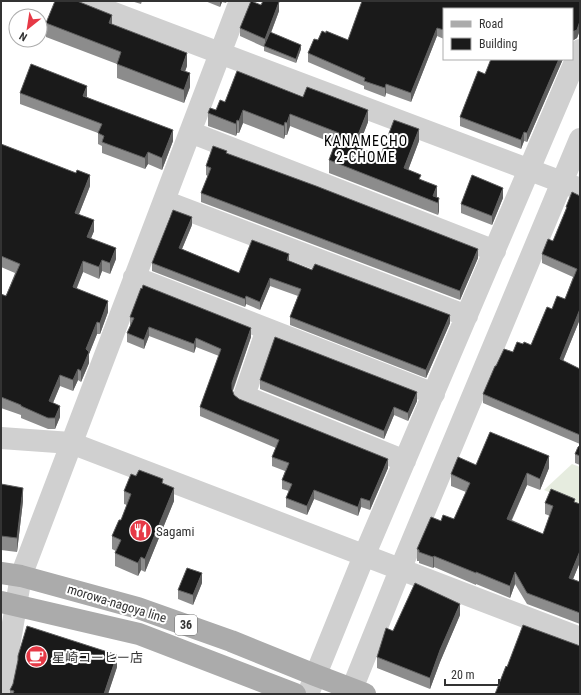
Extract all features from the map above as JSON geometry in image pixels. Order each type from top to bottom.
[{"type":"main road","name":"morowa-nagoya line","points":[[11,575],[138,608],[232,641],[311,685],[359,692]]},
{"type":"main road","name":"morowa-nagoya line","points":[[8,604],[139,634],[295,694]]},
{"type":"street","points":[[82,1],[571,186]]},
{"type":"street","points":[[2,694],[11,575],[71,443],[240,1]]},
{"type":"street","points":[[311,685],[364,556],[580,50]]},
{"type":"street","points":[[190,132],[495,251]]},
{"type":"street","points":[[359,692],[400,570],[571,186],[580,140]]},
{"type":"street","points":[[164,201],[467,316]]},
{"type":"street","points":[[134,278],[434,394]]},
{"type":"street","points":[[267,329],[244,396],[405,461]]},
{"type":"street","points":[[1,438],[71,443],[580,638]]},
{"type":"shaded area","points":[[572,464],[580,467],[580,505],[544,490]]},
{"type":"building","points":[[55,1],[77,1],[112,15],[109,23],[187,53],[181,70],[190,73],[184,90],[117,64],[121,52],[48,24],[48,18]]},
{"type":"building","points":[[251,1],[261,5],[263,1],[279,2],[265,39],[240,28]]},
{"type":"building","points":[[362,1],[580,1],[580,21],[577,30],[573,32],[573,8],[443,8],[443,30],[437,28],[411,93],[386,84],[385,88],[364,81],[365,78],[308,53],[314,39],[318,40],[322,31],[326,33],[326,31],[348,40]]},
{"type":"building","points":[[270,32],[301,45],[296,59],[264,46]]},
{"type":"building","points":[[491,60],[559,60],[527,133],[524,132],[521,140],[460,117],[478,71],[485,74]]},
{"type":"building","points":[[31,64],[87,86],[83,96],[173,130],[162,158],[148,152],[145,158],[102,142],[104,136],[98,133],[102,124],[20,93]]},
{"type":"building","points":[[237,71],[303,97],[307,87],[368,110],[354,145],[380,157],[394,120],[419,129],[404,168],[421,175],[419,179],[437,186],[433,196],[439,198],[438,203],[329,160],[339,133],[290,114],[287,123],[285,122],[284,126],[243,110],[239,121],[237,120],[236,124],[208,113],[210,108],[216,110],[220,100],[225,102]]},
{"type":"building","points":[[1,144],[76,173],[77,170],[90,175],[75,213],[94,220],[87,237],[116,248],[110,263],[102,260],[99,267],[83,261],[73,287],[108,301],[100,323],[97,322],[86,349],[89,352],[81,371],[78,369],[73,380],[60,375],[49,401],[60,406],[55,418],[48,418],[1,397],[1,294],[6,296],[20,264],[1,256]]},
{"type":"building","points":[[213,146],[227,151],[226,153],[316,186],[478,249],[460,291],[201,193],[211,168],[206,166]]},
{"type":"building","points":[[472,175],[503,188],[492,216],[461,204]]},
{"type":"building","points":[[572,192],[580,196],[580,309],[560,359],[580,369],[580,435],[483,394],[504,349],[513,352],[517,342],[523,344],[524,342],[531,345],[547,307],[552,309],[557,296],[565,299],[577,269],[542,254],[548,239],[553,241]]},
{"type":"building","points":[[173,210],[192,217],[179,248],[239,273],[252,240],[289,254],[287,260],[312,270],[315,264],[450,315],[426,370],[290,317],[301,289],[270,278],[260,302],[246,296],[245,299],[152,263]]},
{"type":"building","points":[[143,285],[251,328],[232,383],[234,395],[239,399],[388,459],[370,501],[361,498],[358,507],[314,490],[307,506],[286,498],[292,484],[282,480],[289,463],[272,457],[279,440],[200,407],[221,349],[196,338],[194,344],[149,327],[144,340],[127,333],[134,318],[130,317]]},
{"type":"building","points":[[275,337],[417,392],[408,413],[394,407],[384,431],[260,380]]},
{"type":"building","points":[[490,432],[549,456],[540,479],[527,473],[507,519],[543,534],[553,506],[545,503],[551,489],[575,499],[574,502],[580,504],[580,551],[569,578],[580,582],[580,613],[527,593],[515,572],[510,586],[434,556],[433,557],[419,552],[417,549],[431,517],[441,521],[443,515],[454,519],[470,483],[451,474],[458,457],[476,465]]},
{"type":"building","points":[[580,445],[580,456],[575,454]]},
{"type":"building","points":[[139,470],[163,479],[162,483],[174,488],[145,559],[141,557],[138,563],[115,553],[121,540],[112,536],[119,520],[121,520],[131,494],[124,491],[131,474],[136,476]]},
{"type":"building","points":[[1,484],[23,488],[17,538],[1,536]]},
{"type":"building","points":[[187,568],[202,573],[193,595],[178,590]]},
{"type":"building","points":[[415,583],[460,604],[440,650],[430,678],[377,657],[386,628],[393,631]]},
{"type":"building","points":[[523,625],[580,646],[580,694],[495,694]]},
{"type":"building","points":[[27,626],[117,655],[104,694],[13,694],[14,691],[10,690],[13,684],[18,656]]},
{"type":"place","name":"Sagami","points":[[141,531]]},
{"type":"place","name":"星崎コーヒー店","points":[[37,657]]},
{"type":"district","name":"KANAMECHO 2-CHOME","points":[[366,150]]}]
